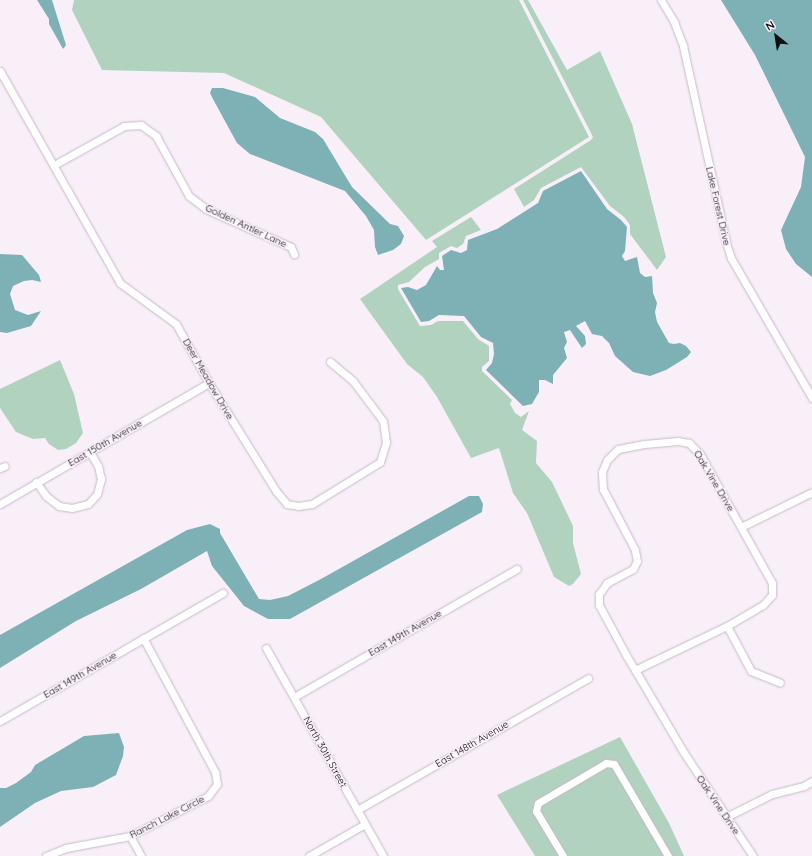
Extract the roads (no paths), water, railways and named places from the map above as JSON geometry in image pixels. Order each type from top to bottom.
[{"type":"street","name":"Lake Forest Drive","points":[[661,0],[674,22],[684,46],[726,242],[731,258],[812,398]]},
{"type":"street","name":"Deer Meadow Drive","points":[[0,71],[120,283],[176,324],[209,383],[276,491],[287,504],[298,506],[312,504],[380,462],[386,442],[383,421],[353,381],[330,362]]},
{"type":"street","name":"Golden Antler Lane","points":[[54,165],[124,126],[141,125],[156,136],[189,196],[206,210],[291,247],[294,254]]},
{"type":"street","name":"East 150th Avenue","points":[[0,504],[209,383]]},
{"type":"street","name":"Oak Vine Drive","points":[[635,670],[727,626],[763,605],[772,595],[772,583],[700,454],[689,443],[678,441],[618,448],[607,460],[602,472],[603,489],[635,550],[637,561],[633,569],[607,583],[599,594],[599,605],[635,670],[684,753],[753,856]]},
{"type":"street","points":[[36,482],[46,496],[59,506],[72,508],[88,504],[97,494],[101,479],[98,466],[90,452]]},
{"type":"street","points":[[741,527],[812,492]]},
{"type":"street","name":"East 149th Avenue","points":[[294,697],[517,569]]},
{"type":"street","name":"East 149th Avenue","points":[[0,721],[223,593]]},
{"type":"street","points":[[727,626],[751,671],[780,683]]},
{"type":"street","name":"Ranch Lake Circle","points":[[46,856],[66,848],[130,836],[208,796],[217,784],[215,772],[143,638]]},
{"type":"street","name":"North 30th Street","points":[[266,648],[383,856]]},
{"type":"street","name":"East 148th Avenue","points":[[357,810],[588,678]]},
{"type":"street","points":[[563,856],[536,811],[538,803],[606,763],[614,764],[668,856]]},
{"type":"street","points":[[726,817],[772,794],[804,786],[812,781]]},
{"type":"street","points":[[309,856],[365,824]]},
{"type":"street","points":[[130,836],[141,856]]},
{"type":"water","points":[[37,0],[52,0],[66,45],[63,49],[49,24],[49,19]]},
{"type":"water","points":[[721,0],[812,0],[812,277],[796,264],[786,249],[781,230],[801,187],[805,157],[755,55]]},
{"type":"water","points":[[212,88],[223,88],[255,97],[280,118],[315,132],[323,139],[352,187],[390,224],[398,226],[404,236],[401,244],[393,250],[378,255],[375,247],[374,230],[366,216],[345,191],[250,154],[237,143],[210,93]]},
{"type":"water","points":[[581,171],[607,209],[627,227],[625,251],[622,256],[625,261],[637,257],[640,273],[645,277],[652,276],[653,293],[657,303],[655,312],[657,322],[669,343],[680,343],[686,346],[691,352],[687,357],[666,370],[650,376],[633,372],[615,356],[609,343],[602,336],[592,334],[585,321],[576,326],[585,336],[586,344],[582,348],[570,330],[564,332],[567,342],[564,348],[567,358],[553,375],[553,384],[545,380],[539,380],[539,392],[532,404],[523,406],[486,370],[492,363],[494,354],[493,343],[481,337],[464,316],[439,315],[429,321],[421,322],[401,288],[408,287],[417,290],[426,285],[437,266],[440,270],[444,270],[442,256],[451,250],[461,253],[467,250],[468,240],[497,229],[538,203],[543,191]]},
{"type":"water","points":[[0,254],[22,255],[39,275],[41,282],[32,280],[24,281],[13,286],[10,294],[15,310],[28,315],[41,311],[31,326],[7,333],[0,332]]},
{"type":"water","points":[[469,496],[479,496],[483,504],[482,512],[290,619],[268,619],[244,606],[212,566],[207,551],[141,589],[76,621],[0,668],[0,635],[187,530],[210,524],[220,529],[220,533],[259,599],[270,600],[288,596],[321,579]]},
{"type":"water","points":[[119,733],[124,747],[123,756],[116,775],[93,787],[61,791],[35,803],[0,827],[0,788],[6,788],[16,783],[31,772],[35,765],[84,736]]}]
